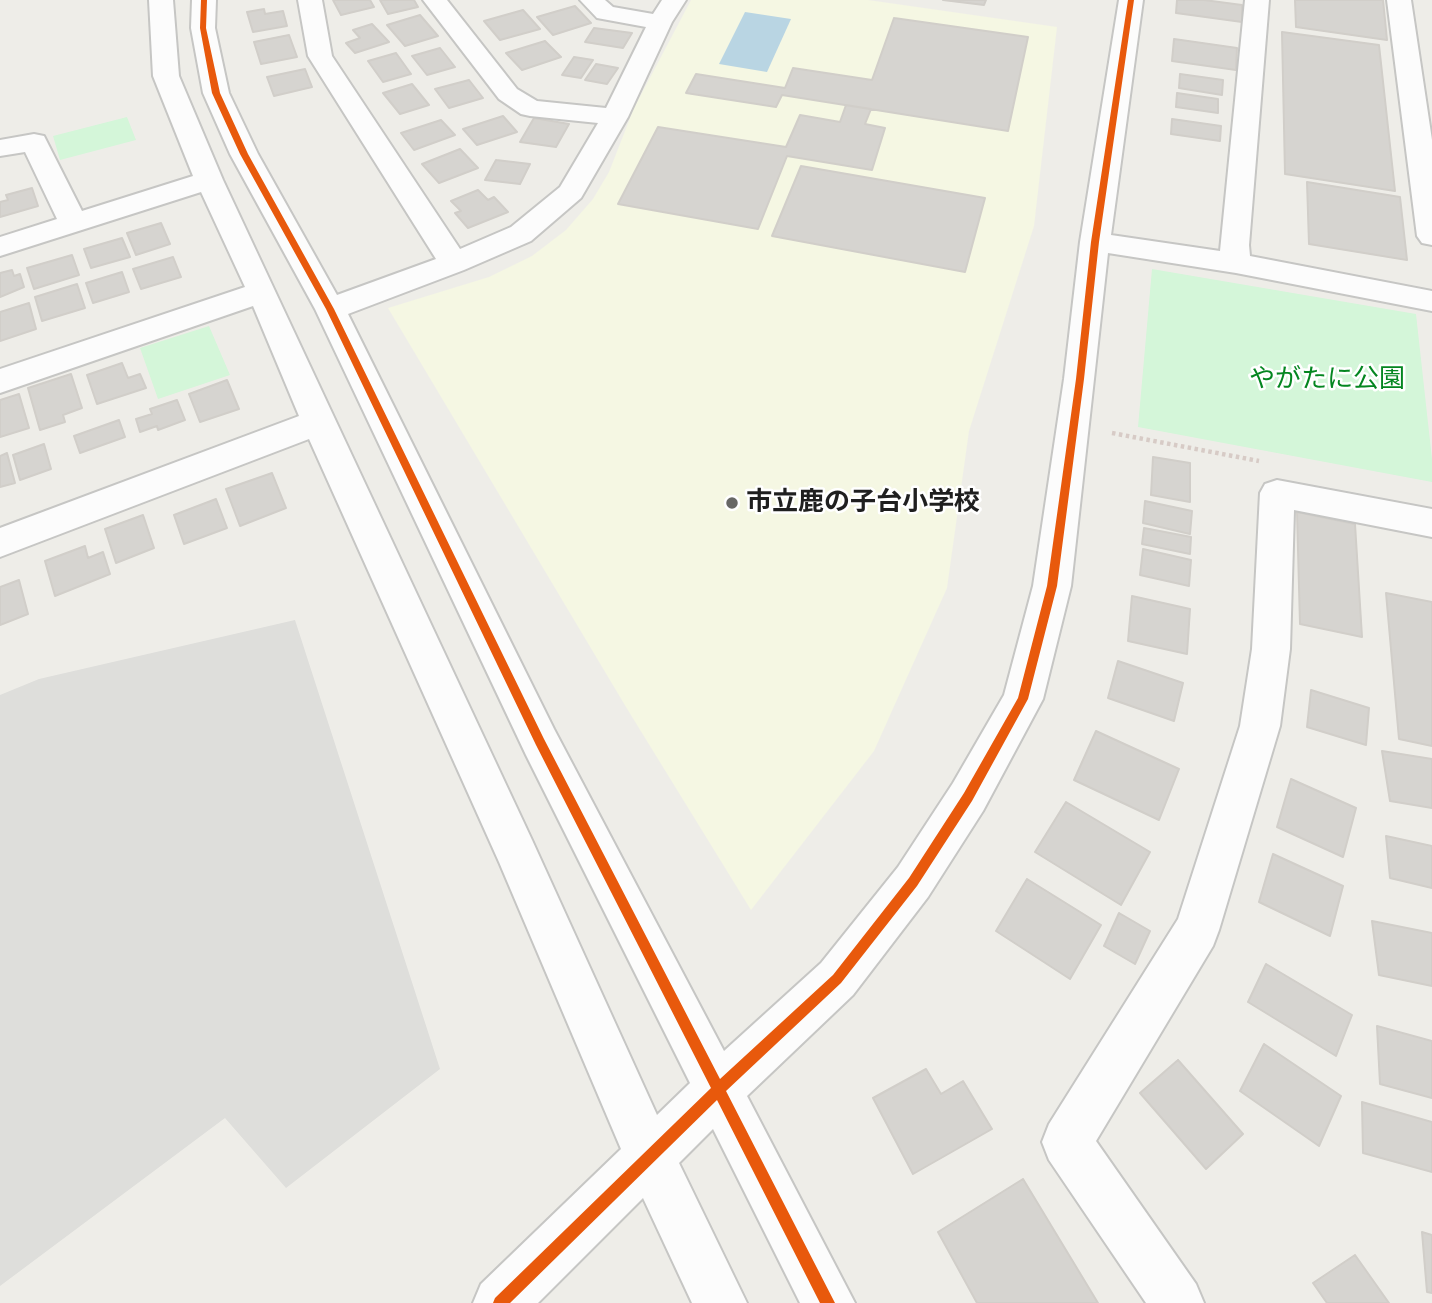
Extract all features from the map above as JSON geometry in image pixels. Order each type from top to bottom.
[{"type":"street","points":[[160,0],[166,76],[209,180],[517,854],[649,1155],[720,1303]]},
{"type":"street","points":[[204,0],[203,28],[216,93],[244,153],[330,309],[540,742],[828,1303]]},
{"type":"street","points":[[310,0],[320,56],[454,263]]},
{"type":"street","points":[[435,0],[508,94],[530,108],[615,117]]},
{"type":"street","points":[[330,309],[454,263],[521,234],[571,192],[615,117],[667,11],[605,13],[592,0]]},
{"type":"street","points":[[500,1303],[649,1155],[837,979],[914,882],[968,797],[1023,699],[1052,586],[1080,379],[1095,242],[1131,0]]},
{"type":"street","points":[[1236,263],[1234,246],[1257,0]]},
{"type":"street","points":[[1399,0],[1428,160],[1432,236]]},
{"type":"street","points":[[0,148],[34,142],[73,223]]},
{"type":"street","points":[[0,247],[209,180]]},
{"type":"street","points":[[1095,242],[1236,263],[1432,301]]},
{"type":"street","points":[[0,381],[262,292]]},
{"type":"street","points":[[0,543],[318,422]]},
{"type":"street","points":[[1177,1303],[1067,1142],[1197,930],[1260,726],[1271,649],[1277,493],[1432,523]]},
{"type":"shaded area","name":"市立鹿の子台小学校","points":[[691,0],[868,0],[1057,27],[1034,226],[969,431],[947,588],[874,751],[751,910],[626,707],[388,308],[489,277],[532,256],[566,230],[593,199],[609,172],[634,108]]},
{"type":"shaded area","points":[[295,620],[440,1069],[286,1188],[225,1118],[0,1286],[0,695],[39,679]]},
{"type":"green space","points":[[127,117],[136,140],[60,160],[53,136]]},
{"type":"green space","name":"やがたに公園","points":[[1152,269],[1416,314],[1432,459],[1432,482],[1138,427]]},
{"type":"green space","points":[[209,326],[230,375],[158,399],[140,348]]},
{"type":"water","points":[[745,12],[791,19],[767,72],[719,64]]},
{"type":"building","points":[[333,0],[370,0],[374,7],[341,15]]},
{"type":"building","points":[[380,0],[414,0],[418,7],[388,14]]},
{"type":"building","points":[[943,0],[986,0],[984,5]]},
{"type":"building","points":[[1177,0],[1242,5],[1242,22],[1176,13]]},
{"type":"building","points":[[1295,0],[1383,0],[1387,40],[1296,27]]},
{"type":"building","points":[[575,6],[591,23],[553,35],[537,17]]},
{"type":"building","points":[[264,9],[265,14],[283,11],[287,26],[253,32],[247,12]]},
{"type":"building","points":[[523,10],[540,29],[500,40],[484,21]]},
{"type":"building","points":[[420,15],[438,36],[405,46],[387,25]]},
{"type":"building","points":[[894,18],[1028,37],[1008,131],[782,95],[776,107],[686,93],[696,74],[785,88],[793,68],[872,80]]},
{"type":"building","points":[[372,24],[389,42],[355,53],[346,43],[360,38],[353,30]]},
{"type":"building","points":[[594,28],[632,33],[623,48],[585,42]]},
{"type":"building","points":[[1282,32],[1379,45],[1395,191],[1285,174]]},
{"type":"building","points":[[289,35],[297,57],[261,64],[254,42]]},
{"type":"building","points":[[1174,39],[1237,48],[1236,70],[1172,61]]},
{"type":"building","points":[[545,41],[561,57],[522,70],[506,53]]},
{"type":"building","points":[[440,48],[455,67],[427,75],[412,56]]},
{"type":"building","points":[[396,53],[411,74],[383,82],[368,61]]},
{"type":"building","points":[[574,57],[593,60],[581,78],[562,75]]},
{"type":"building","points":[[596,64],[618,68],[607,84],[585,80]]},
{"type":"building","points":[[305,69],[312,87],[274,96],[267,77]]},
{"type":"building","points":[[1180,74],[1223,80],[1222,95],[1179,88]]},
{"type":"building","points":[[469,80],[483,98],[449,108],[435,89]]},
{"type":"building","points":[[412,84],[429,105],[400,114],[383,93]]},
{"type":"building","points":[[1177,93],[1218,99],[1218,113],[1176,107]]},
{"type":"building","points":[[846,105],[871,109],[865,124],[885,128],[872,170],[787,156],[758,229],[618,204],[658,127],[786,147],[800,115],[840,122]]},
{"type":"building","points":[[503,116],[517,132],[477,145],[463,129]]},
{"type":"building","points":[[534,118],[569,124],[556,147],[520,142]]},
{"type":"building","points":[[1172,119],[1221,126],[1220,141],[1171,134]]},
{"type":"building","points":[[441,120],[455,135],[414,150],[401,133]]},
{"type":"building","points":[[460,149],[478,168],[439,183],[422,164]]},
{"type":"building","points":[[496,160],[530,164],[520,184],[485,180]]},
{"type":"building","points":[[801,166],[985,198],[965,272],[772,236]]},
{"type":"building","points":[[1307,182],[1400,197],[1407,260],[1309,244]]},
{"type":"building","points":[[32,188],[38,206],[0,217],[0,202],[8,200],[6,195]]},
{"type":"building","points":[[478,190],[488,200],[494,197],[508,212],[468,228],[455,213],[461,211],[451,201]]},
{"type":"building","points":[[161,223],[170,244],[136,255],[127,233]]},
{"type":"building","points":[[122,238],[130,257],[91,268],[84,249]]},
{"type":"building","points":[[72,255],[79,275],[34,289],[27,268]]},
{"type":"building","points":[[173,257],[181,277],[141,289],[133,269]]},
{"type":"building","points":[[12,270],[14,276],[20,274],[24,287],[0,297],[0,273]]},
{"type":"building","points":[[122,272],[129,292],[93,303],[86,283]]},
{"type":"building","points":[[77,284],[85,308],[42,321],[35,297]]},
{"type":"building","points":[[29,303],[36,329],[0,341],[0,312]]},
{"type":"building","points":[[122,363],[128,378],[140,374],[146,388],[97,404],[87,375]]},
{"type":"building","points":[[71,374],[82,408],[63,415],[65,422],[40,430],[28,388]]},
{"type":"building","points":[[227,380],[239,409],[200,422],[189,394]]},
{"type":"building","points":[[19,394],[29,428],[0,437],[0,400]]},
{"type":"building","points":[[177,400],[185,420],[158,430],[157,426],[140,432],[136,419],[152,414],[150,409]]},
{"type":"building","points":[[119,420],[125,437],[80,453],[74,436]]},
{"type":"building","points":[[44,444],[51,469],[20,480],[13,455]]},
{"type":"building","points":[[7,453],[15,483],[0,487],[0,456]]},
{"type":"building","points":[[1153,457],[1190,463],[1190,502],[1151,495]]},
{"type":"building","points":[[272,473],[286,508],[240,526],[226,489]]},
{"type":"building","points":[[216,499],[227,528],[184,544],[174,515]]},
{"type":"building","points":[[1145,501],[1192,511],[1190,534],[1143,523]]},
{"type":"building","points":[[1297,512],[1355,524],[1362,637],[1300,624]]},
{"type":"building","points":[[143,515],[154,548],[116,563],[105,529]]},
{"type":"building","points":[[1144,528],[1191,537],[1190,554],[1142,544]]},
{"type":"building","points":[[85,546],[88,558],[103,552],[110,574],[55,596],[45,561]]},
{"type":"building","points":[[1143,549],[1191,560],[1189,586],[1140,575]]},
{"type":"building","points":[[19,580],[28,614],[0,625],[0,587]]},
{"type":"building","points":[[1386,593],[1432,602],[1432,746],[1399,739]]},
{"type":"building","points":[[1132,596],[1190,609],[1187,654],[1128,641]]},
{"type":"building","points":[[1118,661],[1183,683],[1174,721],[1108,698]]},
{"type":"building","points":[[1311,690],[1369,708],[1366,745],[1307,727]]},
{"type":"building","points":[[1096,731],[1179,769],[1159,820],[1074,780]]},
{"type":"building","points":[[1382,751],[1432,759],[1432,808],[1390,801]]},
{"type":"building","points":[[1291,779],[1356,808],[1343,857],[1277,827]]},
{"type":"building","points":[[1066,802],[1150,852],[1121,905],[1035,852]]},
{"type":"building","points":[[1386,836],[1432,846],[1432,888],[1390,878]]},
{"type":"building","points":[[1273,854],[1343,886],[1330,936],[1259,902]]},
{"type":"building","points":[[1027,879],[1101,925],[1070,979],[996,931]]},
{"type":"building","points":[[1119,913],[1150,931],[1135,964],[1104,946]]},
{"type":"building","points":[[1372,921],[1432,933],[1432,986],[1379,975]]},
{"type":"building","points":[[1266,964],[1352,1015],[1336,1056],[1248,1002]]},
{"type":"building","points":[[1377,1026],[1432,1041],[1432,1098],[1380,1084]]},
{"type":"building","points":[[1264,1044],[1341,1096],[1319,1146],[1240,1091]]},
{"type":"building","points":[[1178,1060],[1243,1134],[1206,1169],[1140,1093]]},
{"type":"building","points":[[926,1069],[941,1094],[963,1081],[992,1129],[913,1174],[873,1098]]},
{"type":"building","points":[[1362,1102],[1432,1122],[1432,1172],[1363,1153]]},
{"type":"building","points":[[1023,1179],[1098,1303],[977,1303],[938,1232]]},
{"type":"building","points":[[1422,1232],[1432,1235],[1432,1293],[1427,1292]]},
{"type":"building","points":[[1355,1255],[1389,1303],[1327,1303],[1313,1283]]},
{"type":"cycle path","points":[[204,0],[203,28],[216,93],[244,154],[330,309],[540,742],[828,1303]]},
{"type":"cycle path","points":[[500,1303],[718,1090],[837,979],[913,882],[968,797],[1023,699],[1052,586],[1080,379],[1095,242],[1131,0]]},
{"type":"place","name":"市立鹿の子台小学校","points":[[732,503]]}]
